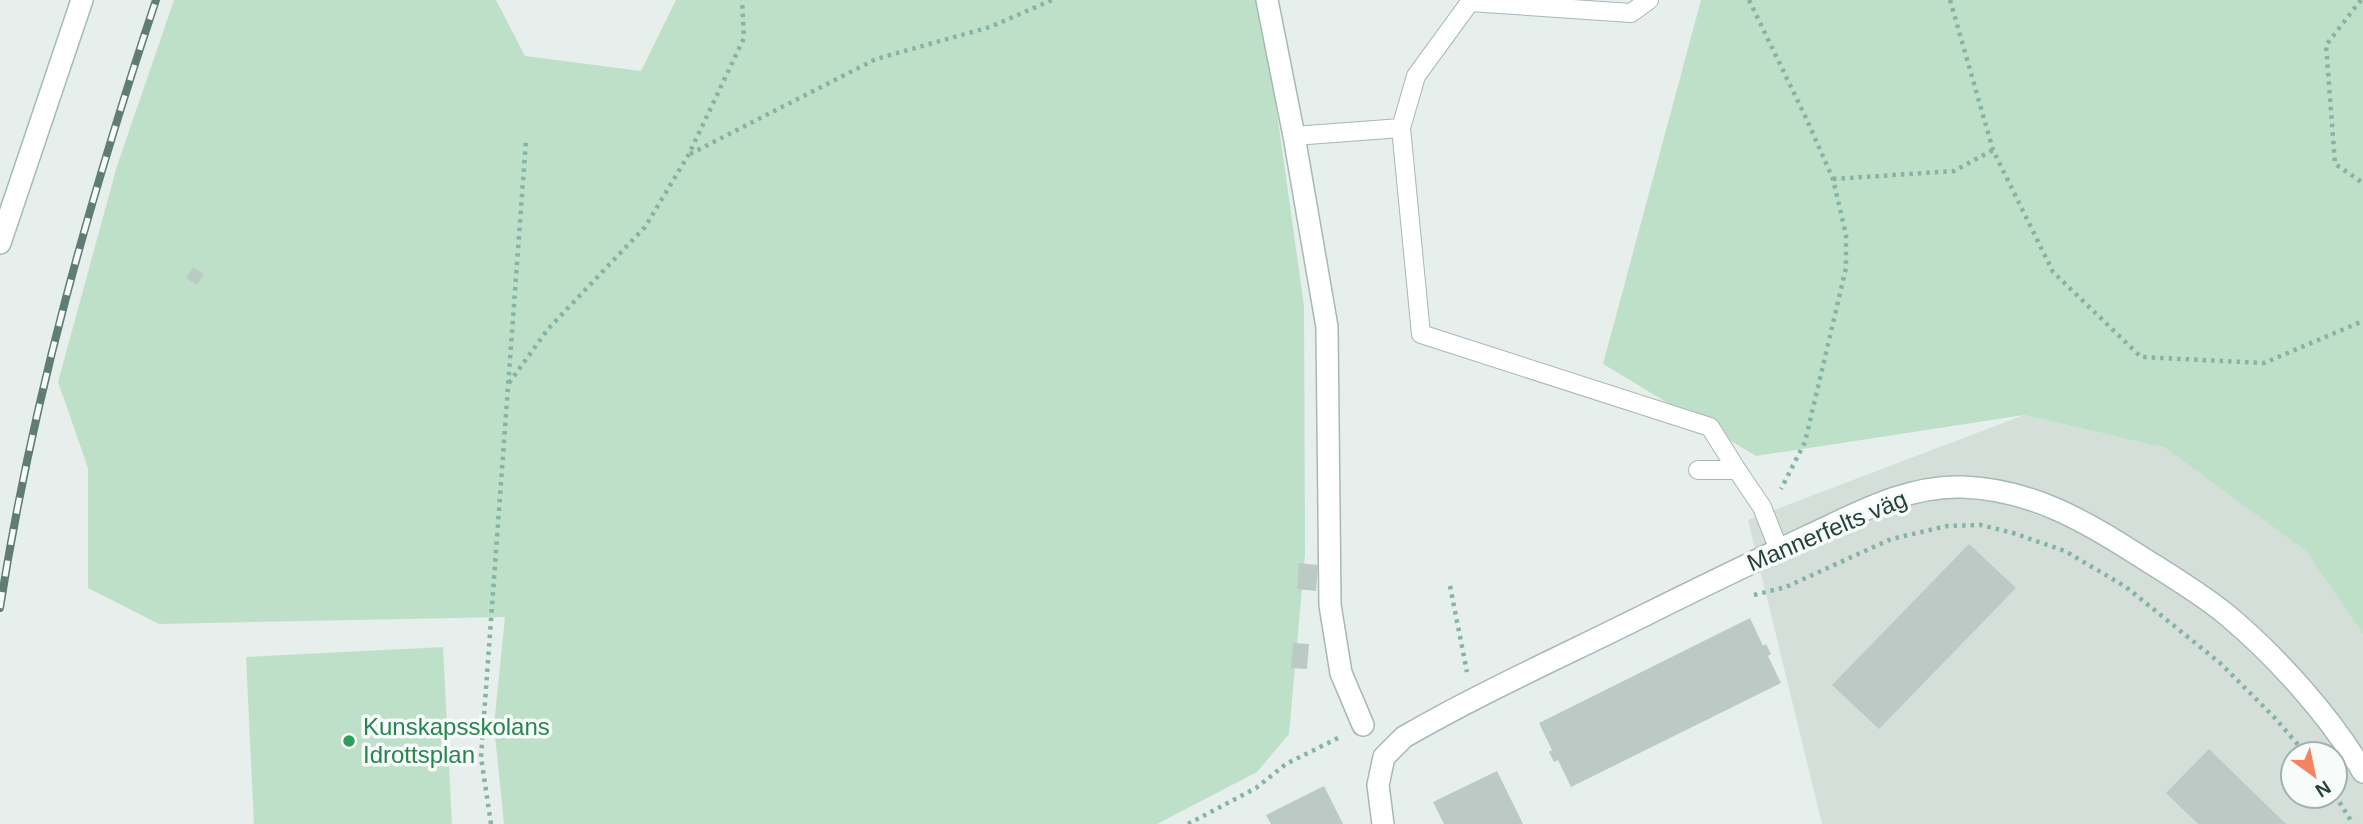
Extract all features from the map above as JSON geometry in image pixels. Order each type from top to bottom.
[{"type":"street","points":[[0,243],[82,0]]},
{"type":"street","points":[[1267,0],[1327,327],[1330,605],[1341,673],[1363,725]]},
{"type":"street","name":"Mannerfelts väg","points":[[1383,824],[1378,785],[1384,757],[1404,737],[1866,509],[1909,493],[1961,487],[2003,492],[2044,502],[2107,535],[2172,576],[2227,615],[2292,677],[2352,753],[2363,772]]},
{"type":"lane","points":[[1649,0],[1631,13],[1470,2],[1416,76],[1401,128],[1421,334],[1710,427],[1762,507],[1779,550]]},
{"type":"lane","points":[[1294,136],[1401,128]]},
{"type":"lane","points":[[1698,470],[1738,470]]},
{"type":"path","points":[[508,384],[548,329],[645,227],[689,154],[744,38],[742,0]]},
{"type":"path","points":[[689,154],[876,59],[990,27],[1052,0]]},
{"type":"path","points":[[1749,0],[1833,179],[1846,235],[1846,268],[1805,442],[1782,488],[1762,507]]},
{"type":"path","points":[[1950,0],[1993,150],[2053,272],[2141,357],[2264,363],[2363,321]]},
{"type":"path","points":[[2361,0],[2326,45],[2335,164],[2363,183]]},
{"type":"path","points":[[491,824],[481,757],[526,140]]},
{"type":"path","points":[[1833,179],[1954,171],[1993,150]]},
{"type":"path","points":[[1751,596],[1786,587],[1891,539],[1947,526],[1980,525],[2013,533],[2065,551],[2126,587],[2220,663],[2294,740]]},
{"type":"path","points":[[1450,586],[1473,701]]},
{"type":"path","points":[[1188,824],[1256,788],[1286,764],[1363,725]]},
{"type":"shaded area","points":[[2024,415],[2165,448],[2307,551],[2363,634],[2363,824],[1822,824],[1748,520]]},
{"type":"green space","points":[[174,0],[496,0],[525,56],[641,71],[676,0],[1256,0],[1272,77],[1304,306],[1305,554],[1289,734],[1257,772],[1157,824],[504,824],[494,725],[505,617],[159,624],[88,588],[88,468],[58,382],[117,166]]},
{"type":"green space","points":[[1701,0],[2363,0],[2363,634],[2306,551],[2165,448],[2024,415],[1756,456],[1603,364]]},
{"type":"green space","name":"Kunskapsskolans Idrottsplan","points":[[443,647],[452,824],[254,824],[246,657]]},
{"type":"building","points":[[193,267],[204,274],[197,285],[186,278]]},
{"type":"building","points":[[1969,544],[2016,588],[1879,729],[1832,685]]},
{"type":"building","points":[[1299,563],[1318,565],[1316,591],[1297,589]]},
{"type":"building","points":[[1750,618],[1763,646],[1766,644],[1771,654],[1768,656],[1781,683],[1571,787],[1558,760],[1554,762],[1549,752],[1552,750],[1539,723]]},
{"type":"building","points":[[1293,643],[1309,644],[1307,669],[1291,668]]},
{"type":"building","points":[[2209,749],[2286,824],[2198,824],[2166,793]]},
{"type":"building","points":[[1497,771],[1523,824],[1444,824],[1433,802]]},
{"type":"building","points":[[1324,786],[1343,824],[1271,824],[1266,815]]},
{"type":"railway","points":[[0,608],[29,454],[65,301],[108,149],[156,0]]},
{"type":"place","name":"Kunskapsskolans Idrottsplan","points":[[349,741]]}]
